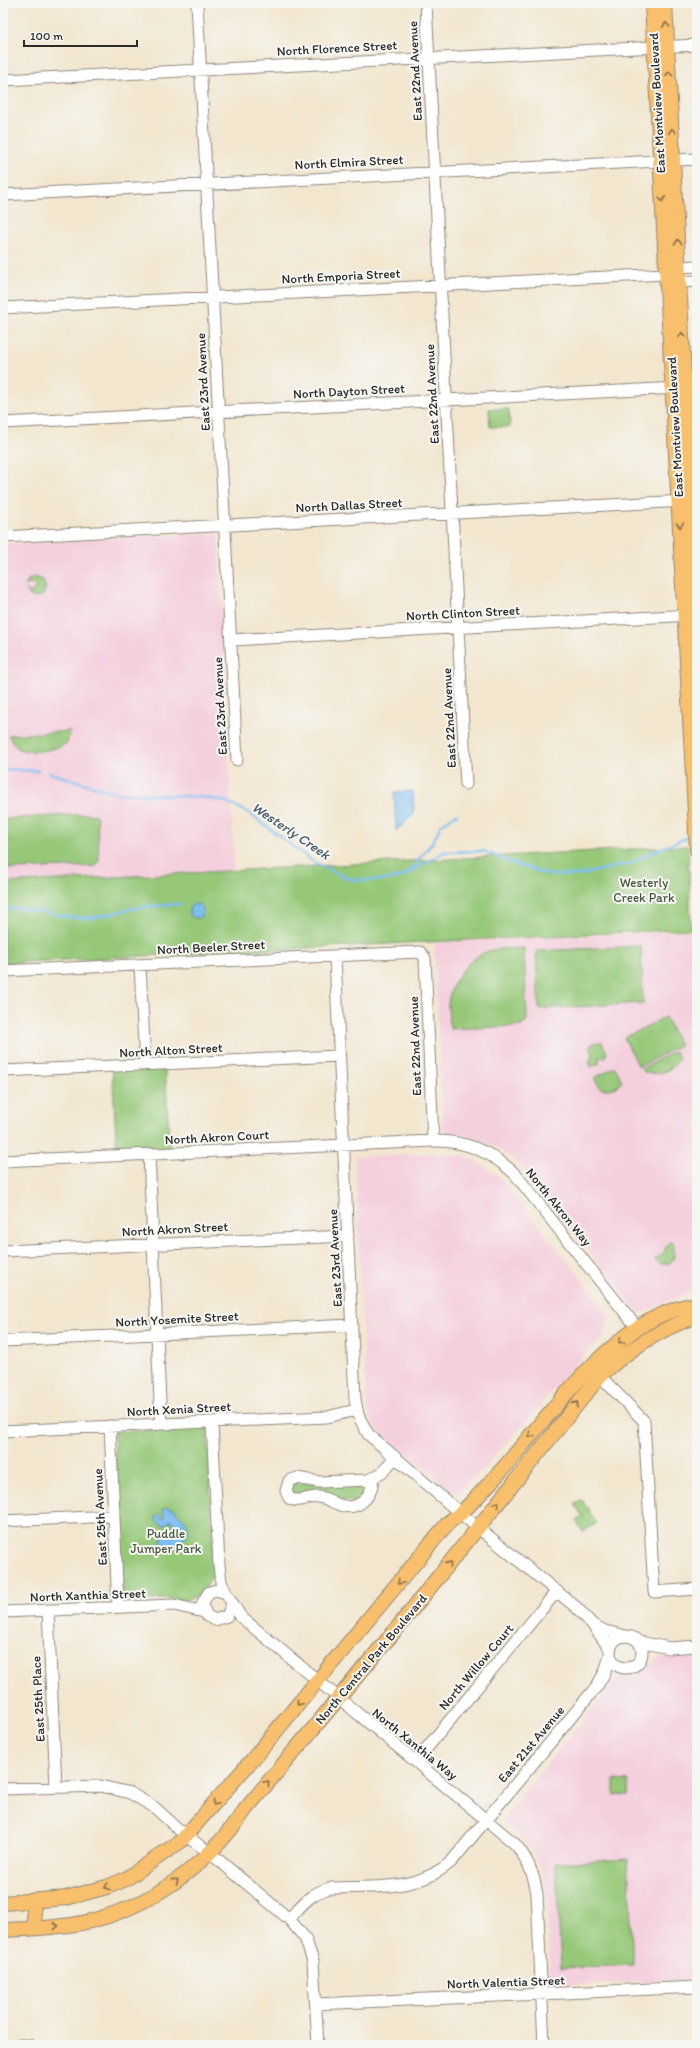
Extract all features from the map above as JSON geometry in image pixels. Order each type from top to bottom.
[{"type":"main road","name":"East Montview Boulevard","points":[[652,3],[661,47]]},
{"type":"main road","name":"East Montview Boulevard","points":[[665,3],[661,47],[667,161],[680,282],[685,388],[692,615],[695,822],[697,850]]},
{"type":"main road","name":"East Montview Boulevard","points":[[667,161],[666,274],[685,388]]},
{"type":"main road","name":"East Montview Boulevard","points":[[692,615],[697,631]]},
{"type":"main road","points":[[679,1309],[697,1298]]},
{"type":"main road","name":"North Central Park Boulevard","points":[[3,1902],[33,1901],[76,1896],[126,1879],[166,1853],[186,1836],[447,1524],[460,1513],[499,1473],[575,1383],[608,1351],[638,1329],[679,1309],[697,1304]]},
{"type":"main road","name":"North Central Park Boulevard","points":[[3,1930],[80,1923],[124,1910],[166,1888],[209,1852],[228,1833],[479,1528],[600,1376],[626,1354],[661,1331],[697,1316]]},
{"type":"main road","points":[[661,1331],[686,1325],[697,1326]]},
{"type":"main road","points":[[33,1901],[34,1928]]},
{"type":"street","name":"East 23rd Avenue","points":[[197,3],[237,760]]},
{"type":"street","name":"East 22nd Avenue","points":[[426,3],[466,784]]},
{"type":"street","name":"North Florence Street","points":[[3,80],[697,45]]},
{"type":"street","name":"North Elmira Street","points":[[3,195],[697,159]]},
{"type":"street","name":"North Emporia Street","points":[[3,308],[666,274],[679,268],[697,266]]},
{"type":"street","points":[[666,274],[680,282],[697,281]]},
{"type":"street","name":"North Dayton Street","points":[[3,423],[685,388]]},
{"type":"street","name":"North Dallas Street","points":[[3,537],[689,501]]},
{"type":"street","name":"North Clinton Street","points":[[231,640],[692,615]]},
{"type":"street","name":"East 22nd Avenue","points":[[420,952],[425,958],[433,1141]]},
{"type":"street","name":"North Beeler Street","points":[[3,971],[420,952]]},
{"type":"street","name":"East 23rd Avenue","points":[[335,956],[356,1410],[368,1434],[479,1528]]},
{"type":"street","points":[[140,964],[145,1065]]},
{"type":"street","name":"North Alton Street","points":[[3,1071],[339,1056]]},
{"type":"street","name":"North Akron Court","points":[[3,1161],[433,1141]]},
{"type":"street","name":"North Akron Way","points":[[433,1141],[453,1142],[467,1145],[494,1157],[505,1165],[514,1174],[638,1329]]},
{"type":"street","points":[[149,1154],[161,1424]]},
{"type":"street","name":"North Akron Street","points":[[3,1251],[348,1236]]},
{"type":"street","name":"North Yosemite Street","points":[[3,1341],[352,1325]]},
{"type":"street","points":[[600,1376],[644,1422],[654,1592],[697,1589]]},
{"type":"street","name":"North Xenia Street","points":[[3,1431],[327,1417],[356,1410]]},
{"type":"street","points":[[212,1422],[219,1565],[221,1582],[232,1604],[230,1613],[223,1618],[210,1618],[204,1612],[202,1604],[219,1565]]},
{"type":"street","name":"East 25th Avenue","points":[[110,1426],[118,1607]]},
{"type":"street","points":[[373,1478],[368,1497],[360,1503],[352,1506],[344,1506],[318,1497],[292,1500],[286,1491],[289,1481],[297,1478],[319,1482],[373,1478],[382,1473],[395,1457]]},
{"type":"street","points":[[3,1521],[114,1516]]},
{"type":"street","points":[[479,1528],[576,1607],[592,1624],[610,1652],[613,1662],[624,1668],[630,1668],[640,1660],[669,1648]]},
{"type":"street","points":[[207,1594],[217,1590],[226,1593]]},
{"type":"street","name":"North Willow Court","points":[[416,1761],[557,1591]]},
{"type":"street","name":"North Xanthia Street","points":[[174,1605],[207,1594]]},
{"type":"street","name":"North Xanthia Way","points":[[232,1604],[241,1617],[416,1761],[521,1851],[532,1871],[537,1894],[542,1995]]},
{"type":"street","name":"North Xanthia Street","points":[[3,1612],[174,1605],[204,1612]]},
{"type":"street","name":"East 25th Place","points":[[48,1610],[56,1787]]},
{"type":"street","name":"North Xanthia Way","points":[[223,1618],[256,1629]]},
{"type":"street","points":[[592,1624],[605,1631],[635,1638],[640,1642],[669,1648],[697,1646]]},
{"type":"street","points":[[610,1652],[616,1638],[622,1635]]},
{"type":"street","points":[[640,1642],[642,1648],[640,1660]]},
{"type":"street","name":"East 21st Avenue","points":[[289,1919],[306,1900],[318,1891],[331,1888],[410,1884],[433,1876],[452,1861],[597,1686],[605,1672],[610,1652]]},
{"type":"street","name":"East 21st Avenue","points":[[597,1686],[613,1673],[624,1668]]},
{"type":"street","points":[[3,1789],[101,1786],[130,1793],[154,1807],[186,1836],[209,1852],[289,1919],[305,1938],[310,1948],[314,1972],[318,2045]]},
{"type":"street","name":"North Valentia Street","points":[[316,2004],[697,1987]]},
{"type":"street","points":[[542,1995],[544,2045]]},
{"type":"street","points":[[16,2045],[29,2045]]},
{"type":"shaded area","points":[[218,533],[234,871],[3,883],[3,544]]},
{"type":"shaded area","points":[[691,931],[697,1054],[697,1285],[682,1295],[639,1314],[519,1164],[498,1148],[469,1136],[443,1132],[434,943]]},
{"type":"shaded area","points":[[440,1153],[463,1156],[475,1161],[496,1174],[576,1271],[609,1316],[606,1335],[585,1353],[498,1453],[457,1495],[376,1428],[370,1418],[366,1400],[355,1157]]},
{"type":"shaded area","points":[[697,1655],[697,1979],[551,1986],[546,1888],[542,1870],[535,1855],[527,1844],[502,1820],[615,1681],[624,1675],[634,1674],[644,1669],[659,1657]]},
{"type":"green space","points":[[489,409],[509,409],[510,427],[490,427]]},
{"type":"green space","points":[[36,577],[43,580],[46,588],[43,595],[35,598],[29,595],[25,589],[29,592],[33,592],[35,588],[34,584],[28,583],[25,586],[29,579]]},
{"type":"green space","points":[[70,731],[67,743],[57,748],[36,751],[19,749],[9,736],[9,735]]},
{"type":"green space","points":[[87,814],[96,815],[97,818],[99,861],[96,866],[10,869],[6,859],[4,845],[6,819]]},
{"type":"green space","name":"Westerly Creek Park","points":[[688,846],[691,929],[3,963],[3,883]]},
{"type":"green space","points":[[641,946],[643,1003],[539,1009],[536,951]]},
{"type":"green space","points":[[524,948],[527,1020],[522,1026],[450,1029],[448,1004],[453,986],[463,970],[477,957],[493,950]]},
{"type":"green space","points":[[665,1017],[680,1045],[639,1067],[624,1038]]},
{"type":"green space","points":[[602,1042],[607,1053],[606,1057],[598,1058],[600,1063],[591,1067],[589,1063],[593,1054],[590,1046],[593,1043]]},
{"type":"green space","points":[[673,1052],[676,1052],[679,1058],[669,1069],[660,1073],[649,1073],[644,1072],[641,1069]]},
{"type":"green space","points":[[165,1064],[170,1153],[117,1156],[112,1066]]},
{"type":"green space","points":[[615,1067],[622,1081],[620,1084],[612,1088],[600,1088],[594,1078]]},
{"type":"green space","points":[[670,1242],[674,1244],[674,1258],[669,1264],[660,1264],[655,1259],[664,1253]]},
{"type":"green space","name":"Puddle Jumper Park","points":[[207,1427],[214,1566],[211,1579],[200,1594],[188,1599],[123,1601],[114,1432]]},
{"type":"green space","points":[[291,1483],[369,1484],[357,1502],[296,1498],[288,1487]]},
{"type":"green space","points":[[582,1500],[597,1523],[583,1532],[576,1521],[582,1516],[575,1504]]},
{"type":"green space","points":[[614,1780],[629,1781],[628,1796],[614,1795]]},
{"type":"green space","points":[[628,1859],[633,1965],[561,1968],[556,1863]]},
{"type":"water","points":[[413,791],[414,814],[396,831],[394,792]]},
{"type":"water","points":[[193,904],[199,904],[203,908],[203,914],[199,918],[193,918],[189,914],[189,908]]},
{"type":"water","points":[[166,1507],[175,1509],[187,1523],[188,1528],[186,1537],[171,1550],[163,1548],[161,1541],[162,1537],[174,1529],[173,1522],[171,1520],[167,1524],[162,1525],[156,1520],[156,1516],[159,1513],[161,1519],[164,1518],[163,1509]]},
{"type":"waterway","name":"Westerly Creek","points":[[3,769],[38,771]]},
{"type":"waterway","name":"Westerly Creek","points":[[50,773],[116,793],[201,797],[227,802],[249,813],[315,863],[354,880],[385,880],[401,877],[444,852],[483,851],[512,863],[550,875],[579,875],[632,863],[650,853],[691,836]]},
{"type":"waterway","points":[[412,872],[411,869],[432,843],[441,825],[457,814]]},
{"type":"waterway","points":[[3,909],[13,908],[33,910],[75,918],[90,918],[141,908],[182,904]]}]
